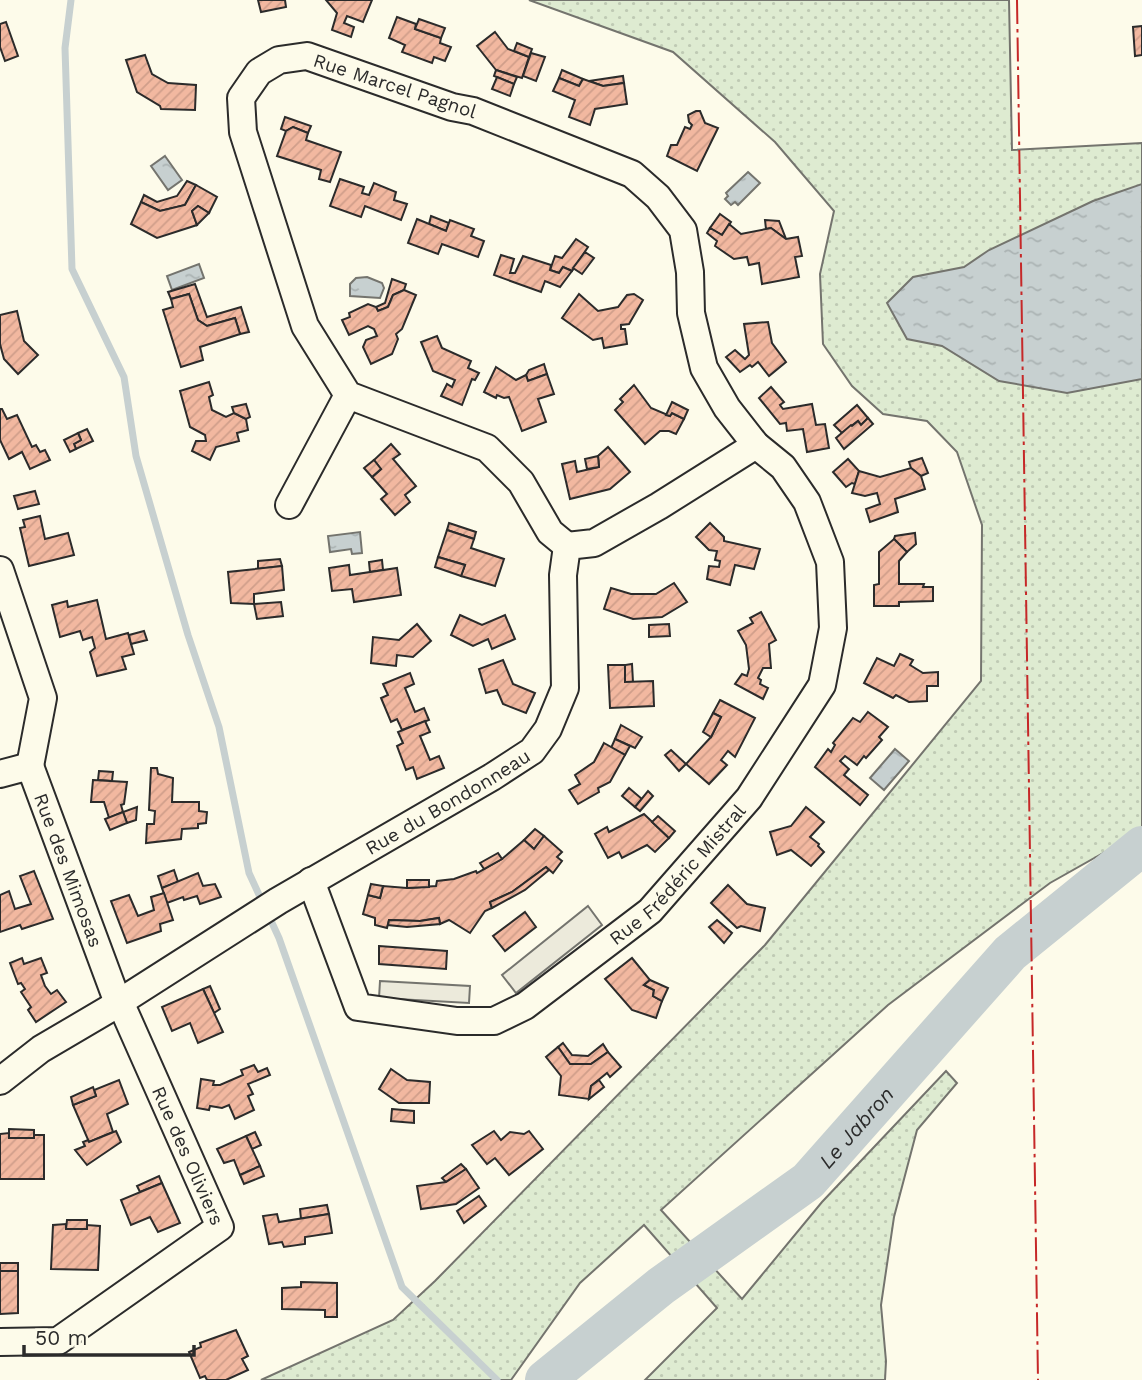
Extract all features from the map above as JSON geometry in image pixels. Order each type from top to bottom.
[{"type":"street","name":"Rue Marcel Pagnol","points":[[348,394],[304,327],[243,132],[241,98],[259,72],[279,60],[307,55],[452,107],[473,111],[632,174],[658,197],[683,230],[690,272],[691,313],[704,368],[727,408],[756,445]]},
{"type":"street","points":[[289,505],[348,394],[487,448],[521,482],[550,532],[567,546],[594,543],[756,445]]},
{"type":"street","name":"Rue Frédéric Mistral","points":[[311,881],[358,1007],[457,1021],[494,1021],[525,1006],[650,911],[749,798],[822,685],[833,628],[830,562],[807,502],[783,467],[756,445]]},
{"type":"street","name":"Rue du Bondonneau","points":[[0,1081],[41,1049],[278,901],[532,751],[548,729],[565,688],[563,575],[567,546]]},
{"type":"street","points":[[0,570],[43,698],[30,766],[0,774]]},
{"type":"street","name":"Rue des Mimosas","points":[[30,766],[118,1003]]},
{"type":"street","name":"Rue des Oliviers","points":[[0,1342],[58,1341],[220,1227],[125,1013],[118,1003]]},
{"type":"green space","points":[[529,0],[1009,0],[1012,150],[1142,143],[1142,831],[1050,883],[888,1005],[661,1210],[742,1299],[822,1202],[946,1071],[957,1083],[917,1130],[894,1217],[881,1305],[885,1380],[645,1380],[717,1308],[644,1225],[580,1283],[511,1380],[261,1380],[393,1320],[435,1281],[765,945],[981,681],[982,525],[957,452],[927,421],[883,414],[852,386],[823,344],[820,274],[834,211],[775,142],[673,52]]},
{"type":"shaded area","points":[[588,906],[602,925],[516,993],[502,975]]},
{"type":"shaded area","points":[[380,981],[470,986],[469,1003],[379,998]]},
{"type":"water","points":[[165,156],[182,180],[168,190],[151,166]]},
{"type":"water","points":[[748,172],[760,183],[738,205],[735,202],[731,205],[725,199],[728,196],[726,193]]},
{"type":"water","points":[[1142,184],[1142,379],[1067,393],[999,381],[942,346],[907,339],[887,303],[913,277],[964,267],[989,250],[1093,201]]},
{"type":"water","points":[[199,264],[204,278],[172,290],[167,276]]},
{"type":"water","points":[[367,277],[382,283],[384,288],[380,298],[350,296],[350,284],[356,278]]},
{"type":"water","points":[[360,532],[362,553],[352,554],[351,549],[330,552],[328,536]]},
{"type":"water","points":[[895,749],[909,761],[884,790],[870,778]]},
{"type":"building","points":[[258,0],[285,0],[286,7],[261,12]]},
{"type":"building","points":[[326,0],[372,0],[363,22],[347,16],[344,23],[354,27],[351,37],[332,30],[337,13]]},
{"type":"building","points":[[397,17],[416,24],[415,29],[441,38],[440,43],[451,47],[445,61],[434,57],[432,63],[402,52],[405,45],[389,38]]},
{"type":"building","points":[[419,19],[445,28],[441,38],[415,29]]},
{"type":"building","points":[[6,22],[18,56],[5,61],[0,47],[0,24]]},
{"type":"building","points":[[1142,26],[1142,55],[1135,56],[1133,27]]},
{"type":"building","points":[[495,32],[508,49],[529,57],[522,78],[496,70],[477,46]]},
{"type":"building","points":[[517,43],[532,49],[529,57],[514,51]]},
{"type":"building","points":[[531,53],[545,57],[536,81],[523,76]]},
{"type":"building","points":[[145,55],[152,74],[168,83],[196,85],[195,110],[161,109],[137,92],[126,60]]},
{"type":"building","points":[[496,70],[517,77],[514,84],[494,76]]},
{"type":"building","points":[[562,70],[583,79],[579,86],[559,78]]},
{"type":"building","points":[[623,76],[624,83],[603,86],[589,81]]},
{"type":"building","points":[[497,77],[514,84],[510,96],[492,89]]},
{"type":"building","points":[[559,78],[579,86],[583,79],[603,86],[624,83],[627,104],[595,109],[590,125],[569,117],[575,100],[553,91]]},
{"type":"building","points":[[700,111],[705,123],[718,128],[697,171],[667,156],[671,145],[677,145],[685,127],[690,129],[692,125],[688,115]]},
{"type":"building","points":[[285,117],[311,126],[308,133],[293,127],[286,131],[281,129]]},
{"type":"building","points":[[293,127],[308,133],[306,140],[341,152],[330,182],[319,179],[321,170],[277,156],[286,131]]},
{"type":"building","points":[[340,179],[364,187],[362,193],[369,195],[374,183],[396,192],[394,200],[407,204],[401,220],[365,206],[361,217],[330,206]]},
{"type":"building","points":[[187,181],[196,185],[185,205],[160,211],[141,202],[144,195],[157,202],[177,196]]},
{"type":"building","points":[[196,185],[217,197],[209,213],[198,206],[192,211],[197,225],[157,238],[131,224],[141,202],[160,211],[185,205]]},
{"type":"building","points":[[198,206],[209,213],[197,225],[192,211]]},
{"type":"building","points":[[720,214],[731,222],[722,235],[710,228]]},
{"type":"building","points":[[431,216],[449,223],[446,231],[429,224]]},
{"type":"building","points":[[417,219],[446,231],[450,220],[474,229],[471,236],[484,241],[478,257],[442,244],[438,254],[408,243]]},
{"type":"building","points":[[765,220],[779,221],[786,239],[771,228],[766,229]]},
{"type":"building","points":[[729,224],[741,234],[771,228],[786,239],[798,237],[802,256],[795,257],[799,277],[762,284],[759,263],[749,265],[747,257],[734,259],[715,246],[717,241],[707,233],[710,228],[722,235]]},
{"type":"building","points":[[576,239],[588,247],[572,271],[563,267],[559,273],[550,270],[555,256],[562,258]]},
{"type":"building","points":[[585,252],[594,258],[582,274],[573,268]]},
{"type":"building","points":[[501,255],[514,259],[510,273],[515,273],[523,256],[551,265],[550,270],[559,273],[563,267],[572,271],[560,287],[545,281],[541,292],[494,275]]},
{"type":"building","points":[[392,279],[406,284],[404,290],[393,295],[388,307],[378,311],[376,307],[385,303]]},
{"type":"building","points":[[195,284],[207,317],[241,307],[249,332],[240,334],[235,318],[207,326],[198,320],[189,294],[171,299],[168,292]]},
{"type":"building","points":[[404,290],[416,295],[402,329],[396,334],[398,339],[392,354],[371,364],[363,347],[366,340],[377,336],[374,329],[368,326],[349,335],[342,320],[350,317],[349,313],[368,304],[376,307],[378,311],[388,307],[393,295]]},
{"type":"building","points":[[189,294],[198,320],[207,326],[235,318],[240,334],[200,347],[203,360],[181,367],[163,310],[173,307],[171,299]]},
{"type":"building","points":[[579,294],[598,311],[618,307],[627,295],[634,294],[643,300],[629,324],[621,325],[621,329],[625,329],[627,344],[604,348],[602,338],[593,340],[562,318]]},
{"type":"building","points":[[17,311],[24,341],[38,355],[18,374],[4,359],[0,344],[0,315]]},
{"type":"building","points":[[768,322],[772,343],[786,362],[769,376],[758,362],[740,372],[726,357],[735,350],[745,359],[749,355],[744,324]]},
{"type":"building","points":[[437,336],[442,348],[471,361],[468,368],[479,373],[475,380],[472,379],[462,405],[441,396],[447,384],[452,387],[455,380],[433,371],[421,342]]},
{"type":"building","points":[[544,364],[547,374],[528,381],[526,375],[529,370]]},
{"type":"building","points":[[496,367],[516,380],[526,375],[528,381],[547,374],[554,394],[538,399],[546,422],[522,431],[509,397],[497,395],[496,398],[484,392]]},
{"type":"building","points":[[209,382],[213,395],[209,397],[212,410],[226,417],[234,413],[246,419],[248,430],[237,433],[239,441],[216,447],[210,460],[192,451],[196,441],[206,441],[205,435],[190,427],[180,391]]},
{"type":"building","points":[[634,385],[651,408],[684,419],[676,434],[660,431],[645,444],[615,410],[623,402],[620,399]]},
{"type":"building","points":[[771,387],[784,402],[780,405],[783,409],[812,404],[816,425],[825,424],[829,448],[807,452],[803,429],[787,431],[786,423],[780,424],[759,398]]},
{"type":"building","points":[[672,402],[688,410],[684,419],[672,413],[670,416],[666,415]]},
{"type":"building","points":[[246,404],[250,417],[246,419],[234,413],[232,407]]},
{"type":"building","points":[[857,405],[868,418],[861,425],[858,421],[842,433],[834,425]]},
{"type":"building","points":[[0,409],[7,419],[17,415],[32,447],[36,445],[40,452],[45,450],[50,460],[30,469],[22,452],[9,459],[0,440]]},
{"type":"building","points":[[868,418],[873,424],[844,449],[836,438],[851,425],[858,421],[861,425]]},
{"type":"building","points":[[87,429],[93,441],[76,449],[74,444],[81,440],[78,433]]},
{"type":"building","points":[[78,433],[81,440],[74,444],[76,449],[70,452],[64,440]]},
{"type":"building","points":[[391,444],[400,454],[393,459],[416,486],[405,495],[410,502],[395,515],[381,499],[387,494],[372,477],[381,469],[374,460]]},
{"type":"building","points":[[608,447],[630,472],[610,489],[570,499],[562,464],[575,461],[577,472],[599,467],[598,456]]},
{"type":"building","points":[[598,456],[599,467],[587,469],[585,459]]},
{"type":"building","points":[[922,458],[928,473],[921,476],[911,468],[909,462]]},
{"type":"building","points":[[848,459],[859,471],[855,484],[846,487],[833,472]]},
{"type":"building","points":[[374,460],[381,469],[372,477],[364,468]]},
{"type":"building","points":[[911,468],[921,476],[925,489],[895,499],[898,512],[870,522],[866,509],[880,504],[877,493],[865,496],[852,493],[859,471],[880,477]]},
{"type":"building","points":[[35,491],[39,504],[18,509],[14,496]]},
{"type":"building","points":[[40,516],[45,539],[68,533],[74,555],[29,566],[20,528],[25,527],[23,520]]},
{"type":"building","points":[[449,523],[476,532],[474,539],[447,530]]},
{"type":"building","points":[[710,523],[724,537],[724,541],[760,549],[754,569],[735,565],[730,585],[707,579],[709,566],[719,567],[720,561],[715,560],[717,551],[709,550],[696,537]]},
{"type":"building","points":[[447,530],[474,539],[471,548],[504,559],[495,586],[461,576],[465,565],[438,557]]},
{"type":"building","points":[[915,533],[916,544],[907,552],[894,539],[895,536]]},
{"type":"building","points":[[894,539],[907,552],[899,561],[899,584],[924,584],[923,587],[933,587],[933,601],[899,602],[899,606],[874,606],[874,585],[879,584],[879,552]]},
{"type":"building","points":[[438,557],[465,565],[461,576],[435,567]]},
{"type":"building","points":[[280,559],[282,566],[258,569],[258,561]]},
{"type":"building","points":[[382,560],[383,570],[370,572],[369,562]]},
{"type":"building","points":[[349,565],[350,575],[397,568],[401,595],[354,602],[352,589],[332,591],[329,568]]},
{"type":"building","points":[[282,566],[284,590],[254,594],[254,604],[231,603],[228,572]]},
{"type":"building","points":[[674,583],[687,602],[662,617],[633,619],[604,609],[611,588],[631,594],[656,594]]},
{"type":"building","points":[[97,600],[106,639],[128,633],[134,654],[122,657],[126,669],[97,676],[90,652],[95,648],[92,637],[83,640],[80,631],[60,637],[52,605],[67,601],[68,607]]},
{"type":"building","points":[[281,602],[283,616],[257,619],[254,604]]},
{"type":"building","points":[[761,612],[776,640],[769,644],[771,668],[763,668],[758,678],[761,680],[760,684],[768,688],[763,699],[735,684],[742,674],[747,676],[749,669],[746,645],[738,631],[753,623],[750,618]]},
{"type":"building","points":[[460,615],[482,625],[505,615],[515,639],[492,649],[488,639],[473,646],[451,635]]},
{"type":"building","points":[[417,624],[431,641],[413,657],[397,655],[396,666],[371,663],[373,637],[399,640]]},
{"type":"building","points":[[669,624],[670,636],[649,637],[649,625]]},
{"type":"building","points":[[144,631],[147,640],[131,644],[129,635]]},
{"type":"building","points":[[900,654],[913,660],[910,665],[923,673],[938,672],[938,686],[927,686],[927,701],[909,702],[896,695],[893,698],[864,683],[877,658],[894,666]]},
{"type":"building","points":[[503,660],[513,684],[535,693],[526,713],[503,704],[497,690],[486,693],[479,669]]},
{"type":"building","points":[[632,664],[633,682],[625,682],[625,665]]},
{"type":"building","points":[[608,665],[625,665],[625,682],[653,681],[654,706],[610,708]]},
{"type":"building","points":[[410,673],[414,684],[405,688],[415,712],[424,708],[429,720],[402,730],[397,719],[391,722],[381,698],[388,695],[383,684]]},
{"type":"building","points":[[720,700],[755,718],[735,757],[728,751],[721,760],[727,765],[709,784],[686,764],[711,737],[721,717],[713,713]]},
{"type":"building","points":[[868,712],[888,727],[879,737],[882,740],[857,765],[845,756],[840,761],[849,769],[844,775],[868,795],[860,805],[815,767],[828,749],[831,752],[835,745],[833,743],[853,718],[860,722]]},
{"type":"building","points":[[713,713],[721,717],[711,737],[703,732]]},
{"type":"building","points":[[425,721],[430,732],[420,736],[430,760],[439,756],[444,768],[417,779],[413,767],[406,770],[397,746],[403,743],[398,732]]},
{"type":"building","points":[[621,725],[642,737],[635,748],[615,739]]},
{"type":"building","points":[[615,739],[630,746],[625,755],[611,748]]},
{"type":"building","points":[[604,743],[625,755],[610,782],[578,804],[569,790],[580,784],[575,775],[594,762]]},
{"type":"building","points":[[671,750],[686,764],[679,771],[665,755]]},
{"type":"building","points":[[151,768],[157,768],[158,774],[173,778],[172,802],[199,802],[199,811],[207,812],[206,823],[198,824],[198,828],[182,829],[181,839],[146,843],[147,824],[154,824],[155,811],[149,810]]},
{"type":"building","points":[[99,771],[113,772],[112,781],[98,780]]},
{"type":"building","points":[[93,780],[127,782],[124,804],[121,805],[123,812],[109,818],[104,802],[91,802]]},
{"type":"building","points":[[629,788],[642,799],[635,807],[622,796]]},
{"type":"building","points":[[648,791],[653,796],[640,811],[635,807]]},
{"type":"building","points":[[137,807],[136,820],[127,823],[123,812]]},
{"type":"building","points":[[806,807],[824,822],[810,837],[824,852],[811,866],[791,850],[777,855],[770,832],[791,826]]},
{"type":"building","points":[[123,812],[127,823],[110,830],[105,819]]},
{"type":"building","points":[[644,814],[669,838],[655,852],[647,845],[622,858],[619,852],[608,858],[595,834],[607,827],[609,832]]},
{"type":"building","points":[[658,816],[675,831],[669,838],[652,822]]},
{"type":"building","points":[[535,829],[544,836],[534,849],[524,840]]},
{"type":"building","points":[[544,836],[562,852],[557,857],[562,861],[553,873],[546,867],[512,892],[490,902],[492,908],[485,911],[470,933],[449,920],[440,924],[439,918],[420,921],[389,920],[387,928],[375,925],[375,918],[363,914],[368,895],[380,898],[383,886],[436,886],[437,881],[454,879],[476,871],[477,873],[502,859],[524,840],[534,849]]},
{"type":"building","points":[[498,853],[502,859],[484,869],[480,863]]},
{"type":"building","points":[[546,867],[549,870],[525,890],[492,908],[490,902],[512,892]]},
{"type":"building","points":[[174,870],[178,882],[162,888],[158,876]]},
{"type":"building","points":[[34,871],[53,919],[22,929],[20,925],[0,932],[0,895],[9,891],[15,909],[31,904],[20,876]]},
{"type":"building","points":[[198,873],[203,886],[215,884],[221,897],[200,904],[197,896],[184,900],[183,897],[167,903],[162,888]]},
{"type":"building","points":[[407,880],[429,880],[429,887],[407,888]]},
{"type":"building","points":[[371,884],[383,886],[380,898],[368,895]]},
{"type":"building","points":[[728,885],[747,904],[765,908],[760,931],[741,926],[737,928],[711,903]]},
{"type":"building","points":[[164,893],[173,920],[160,924],[161,931],[127,943],[111,901],[129,895],[138,916],[154,910],[151,897]]},
{"type":"building","points":[[525,912],[536,927],[505,951],[493,936]]},
{"type":"building","points":[[439,918],[440,924],[407,927],[388,925],[389,920],[420,921]]},
{"type":"building","points":[[717,920],[732,933],[724,943],[709,927]]},
{"type":"building","points":[[379,946],[447,951],[446,969],[379,964]]},
{"type":"building","points":[[22,958],[24,964],[41,958],[47,973],[41,975],[45,986],[51,994],[57,990],[66,1002],[36,1022],[28,1010],[31,1007],[21,992],[25,989],[21,983],[18,984],[10,963]]},
{"type":"building","points":[[632,958],[650,980],[644,985],[654,990],[653,996],[662,1001],[656,1018],[632,1010],[605,979]]},
{"type":"building","points":[[650,980],[668,988],[662,1001],[653,996],[654,990],[644,985]]},
{"type":"building","points":[[210,986],[220,1009],[214,1013],[203,989]]},
{"type":"building","points":[[203,989],[223,1032],[198,1043],[190,1023],[172,1031],[162,1007]]},
{"type":"building","points":[[563,1043],[572,1055],[588,1056],[603,1044],[608,1052],[591,1064],[570,1064],[558,1047]]},
{"type":"building","points":[[558,1047],[570,1064],[591,1064],[608,1052],[621,1067],[610,1077],[607,1073],[591,1086],[589,1099],[559,1095],[561,1076],[546,1057]]},
{"type":"building","points":[[254,1065],[258,1072],[267,1068],[270,1075],[248,1084],[253,1094],[248,1096],[254,1110],[235,1119],[229,1105],[222,1108],[210,1106],[209,1110],[197,1108],[201,1079],[214,1081],[213,1085],[220,1085],[243,1075],[241,1070]]},
{"type":"building","points":[[391,1069],[407,1080],[430,1082],[429,1103],[399,1103],[379,1089]]},
{"type":"building","points":[[119,1080],[128,1104],[107,1114],[113,1132],[89,1142],[73,1105],[96,1096],[94,1090]]},
{"type":"building","points":[[599,1080],[604,1087],[589,1099],[591,1086]]},
{"type":"building","points":[[93,1087],[96,1096],[73,1105],[71,1097]]},
{"type":"building","points":[[392,1109],[414,1111],[414,1123],[391,1121]]},
{"type":"building","points":[[9,1129],[34,1130],[34,1138],[9,1138]]},
{"type":"building","points":[[116,1131],[121,1142],[87,1165],[75,1150],[85,1146],[83,1142]]},
{"type":"building","points":[[494,1131],[501,1140],[510,1132],[524,1134],[529,1131],[543,1149],[509,1175],[495,1158],[487,1164],[472,1145]]},
{"type":"building","points":[[255,1132],[261,1145],[252,1149],[246,1136]]},
{"type":"building","points":[[9,1133],[9,1138],[34,1138],[34,1135],[44,1135],[44,1179],[0,1179],[0,1134]]},
{"type":"building","points":[[246,1136],[260,1166],[240,1175],[234,1160],[224,1163],[217,1149]]},
{"type":"building","points":[[461,1164],[466,1169],[446,1182],[442,1178]]},
{"type":"building","points":[[260,1166],[264,1176],[244,1184],[240,1175]]},
{"type":"building","points":[[466,1169],[479,1188],[456,1204],[421,1209],[417,1186],[446,1182]]},
{"type":"building","points":[[159,1176],[162,1183],[140,1192],[137,1186]]},
{"type":"building","points":[[162,1183],[180,1223],[158,1232],[150,1217],[131,1225],[121,1200]]},
{"type":"building","points":[[479,1196],[486,1206],[464,1223],[457,1211]]},
{"type":"building","points":[[327,1205],[329,1214],[301,1219],[300,1209]]},
{"type":"building","points":[[277,1214],[279,1222],[329,1214],[332,1233],[305,1237],[305,1244],[284,1247],[282,1242],[269,1244],[263,1216]]},
{"type":"building","points":[[67,1220],[87,1220],[87,1229],[66,1229]]},
{"type":"building","points":[[66,1224],[66,1229],[87,1229],[87,1225],[100,1226],[98,1270],[51,1269],[53,1225]]},
{"type":"building","points":[[0,1263],[18,1263],[18,1271],[0,1271]]},
{"type":"building","points":[[0,1271],[18,1271],[18,1313],[0,1314]]},
{"type":"building","points":[[301,1282],[337,1283],[337,1317],[325,1317],[325,1310],[282,1309],[282,1288],[301,1287]]},
{"type":"building","points":[[236,1330],[248,1356],[242,1359],[248,1370],[226,1380],[207,1380],[205,1376],[200,1378],[189,1352],[201,1347],[200,1343]]},
{"type":"waterway","points":[[71,0],[65,48],[72,269],[124,377],[136,456],[188,635],[219,727],[249,873],[279,938],[402,1287],[497,1380]]},
{"type":"waterway","name":"Le Jabron","points":[[545,1380],[661,1286],[808,1181],[1010,953],[1142,846]]},
{"type":"power","points":[[1017,0],[1038,1380]]}]
